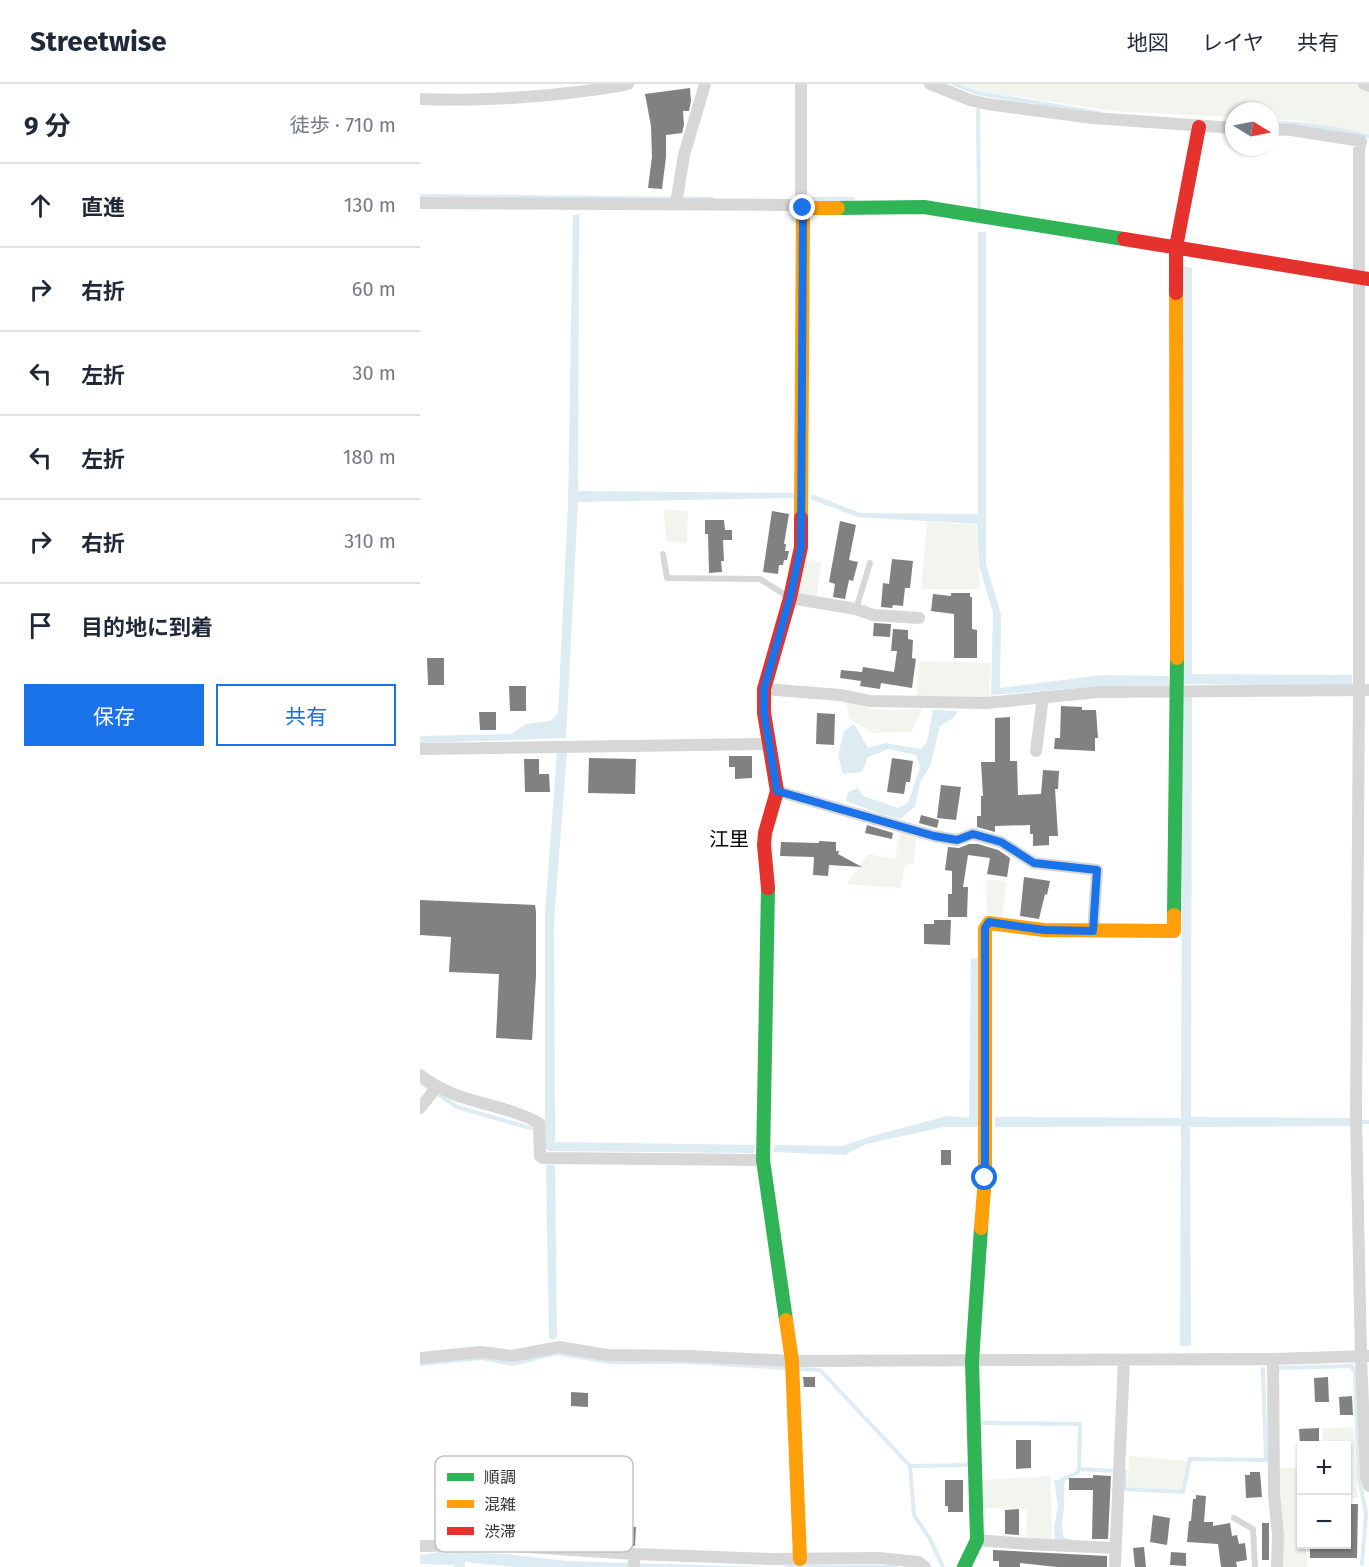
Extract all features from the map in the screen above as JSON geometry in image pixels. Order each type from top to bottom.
[{"type":"street","points":[[511,98],[512,84]]},
{"type":"street","points":[[420,99],[511,98],[605,89],[628,84]]},
{"type":"street","points":[[677,199],[684,155],[705,84]]},
{"type":"street","points":[[800,1559],[792,1362],[763,1152],[768,881],[764,845],[765,833],[777,791],[764,713],[764,689],[790,598],[801,547],[803,208],[801,84]]},
{"type":"street","points":[[930,84],[970,100],[987,104],[1093,118],[1225,128]]},
{"type":"street","points":[[1364,84],[1369,86]]},
{"type":"street","points":[[964,1567],[977,1540],[972,1361],[985,1178],[985,928],[989,922],[1044,930],[1174,931],[1178,241],[1199,127]]},
{"type":"street","points":[[1279,129],[1365,142],[1359,150],[1364,278],[1359,674],[1364,690],[1356,1116],[1365,1357],[1366,1476],[1369,1486]]},
{"type":"street","points":[[420,203],[677,199],[793,205],[803,208],[924,207],[1178,241],[1364,278]]},
{"type":"street","points":[[790,598],[856,609],[873,615],[919,618]]},
{"type":"street","points":[[764,689],[870,700],[986,704],[1177,684],[1364,690]]},
{"type":"street","points":[[1036,751],[1043,698]]},
{"type":"street","points":[[423,750],[770,744]]},
{"type":"street","points":[[777,791],[934,836],[957,840],[973,834],[991,839],[1001,842],[1034,863],[1097,870],[1093,931]]},
{"type":"street","points":[[420,1075],[433,1091],[519,1113],[539,1128],[540,1156],[543,1158],[763,1152]]},
{"type":"street","points":[[420,1108],[433,1091]]},
{"type":"street","points":[[420,1358],[481,1352],[512,1356],[559,1347],[607,1354],[792,1362],[1365,1357]]},
{"type":"street","points":[[1273,1359],[1277,1567]]},
{"type":"street","points":[[1115,1564],[1124,1360]]},
{"type":"street","points":[[977,1540],[1115,1548]]},
{"type":"street","points":[[420,1546],[435,1546]]},
{"type":"street","points":[[560,1552],[634,1560],[879,1558],[918,1562],[925,1567]]},
{"type":"lane","points":[[663,554],[667,578],[760,579],[790,598]]},
{"type":"lane","points":[[856,609],[870,563]]},
{"type":"lane","points":[[1234,1518],[1253,1529],[1255,1567]]},
{"type":"shaded area","points":[[961,84],[1369,84],[1369,133],[1279,120],[1279,102],[1225,102],[1225,117],[1112,111],[980,91]]},
{"type":"shaded area","points":[[579,214],[578,491],[794,493],[794,498],[578,502],[566,738],[420,743],[420,736],[511,734],[526,724],[550,721],[558,714],[568,504],[573,215]]},
{"type":"shaded area","points":[[978,232],[986,232],[986,564],[1001,614],[1000,688],[1101,675],[1169,676],[1170,685],[1101,686],[991,695],[993,613],[979,565],[977,524],[857,517],[810,499],[812,494],[860,513],[978,514]]},
{"type":"shaded area","points":[[1183,266],[1192,268],[1192,674],[1352,675],[1352,686],[1182,684]]},
{"type":"shaded area","points":[[664,510],[688,511],[687,543],[666,542]]},
{"type":"shaded area","points":[[927,522],[976,525],[980,589],[921,589]]},
{"type":"shaded area","points":[[806,560],[821,562],[817,596],[798,595]]},
{"type":"shaded area","points":[[920,661],[990,663],[990,697],[916,696]]},
{"type":"shaded area","points":[[1183,697],[1192,697],[1191,1117],[1350,1118],[1351,1126],[1190,1127],[1191,1346],[1180,1346],[1181,1126],[995,1127],[995,1117],[1181,1118]]},
{"type":"shaded area","points":[[846,702],[878,710],[923,709],[911,732],[872,733],[850,719]]},
{"type":"shaded area","points":[[933,710],[958,711],[953,718],[940,726],[930,767],[920,782],[915,807],[900,819],[846,801],[848,792],[858,788],[863,796],[898,808],[908,803],[920,767],[916,755],[888,749],[868,757],[862,772],[843,774],[838,756],[844,731],[854,724],[868,748],[885,743],[921,749],[927,742]]},
{"type":"shaded area","points":[[557,752],[567,753],[554,921],[555,1142],[755,1145],[754,1153],[549,1151],[545,1148],[545,914]]},
{"type":"shaded area","points":[[900,832],[916,838],[914,863],[905,865],[900,888],[847,884],[868,854],[895,859]]},
{"type":"shaded area","points":[[986,879],[1007,882],[1002,917],[987,915]]},
{"type":"shaded area","points":[[971,958],[980,958],[978,1127],[944,1127],[866,1144],[845,1155],[773,1152],[775,1145],[842,1146],[947,1116],[969,1118]]},
{"type":"shaded area","points":[[546,1165],[555,1165],[557,1338],[553,1340],[549,1338]]},
{"type":"shaded area","points":[[1354,1427],[1358,1498],[1351,1498],[1351,1441],[1322,1441],[1323,1428]]},
{"type":"shaded area","points":[[1129,1456],[1187,1461],[1182,1490],[1128,1487]]},
{"type":"shaded area","points":[[1279,1468],[1297,1468],[1297,1549],[1306,1549],[1308,1567],[1281,1567]]},
{"type":"shaded area","points":[[1051,1476],[1052,1542],[1026,1540],[1027,1509],[980,1508],[981,1480]]},
{"type":"shaded area","points":[[1054,1480],[1065,1480],[1062,1526],[1064,1538],[1070,1539],[1068,1542],[1055,1539],[1054,1528],[1058,1506]]},
{"type":"shaded area","points":[[439,1552],[506,1554],[567,1561],[765,1567],[516,1567],[465,1562],[465,1567],[454,1567],[454,1565],[420,1564],[420,1555]]},
{"type":"building","points":[[690,88],[691,101],[689,111],[683,111],[682,133],[666,135],[662,189],[648,188],[652,157],[651,126],[645,94]]},
{"type":"building","points":[[772,511],[789,514],[784,544],[786,544],[785,551],[789,551],[787,560],[784,560],[783,565],[779,565],[778,574],[763,572]]},
{"type":"building","points":[[705,520],[724,520],[725,530],[732,530],[732,540],[723,540],[722,572],[709,573],[708,534],[705,534]]},
{"type":"building","points":[[840,521],[856,525],[849,560],[858,562],[853,581],[849,580],[845,599],[833,597],[835,584],[829,582]]},
{"type":"building","points":[[892,559],[913,561],[910,588],[905,588],[903,606],[881,607],[883,583],[889,584]]},
{"type":"building","points":[[951,593],[970,593],[972,597],[972,629],[977,630],[977,658],[954,658],[954,614],[931,611],[933,594],[951,596]]},
{"type":"building","points":[[874,623],[891,624],[890,637],[873,636]]},
{"type":"building","points":[[893,629],[908,630],[908,639],[913,640],[912,658],[916,659],[912,688],[881,683],[880,689],[860,686],[861,681],[840,678],[841,670],[862,672],[863,667],[894,672],[897,651],[891,651]]},
{"type":"building","points":[[427,658],[444,658],[444,685],[428,685]]},
{"type":"building","points":[[509,686],[526,686],[526,711],[510,711]]},
{"type":"building","points":[[1061,706],[1096,710],[1098,738],[1095,738],[1095,751],[1054,749],[1055,738],[1060,738]]},
{"type":"building","points":[[479,712],[496,712],[496,730],[480,730]]},
{"type":"building","points":[[817,713],[835,714],[834,745],[816,744]]},
{"type":"building","points":[[1010,717],[1010,761],[1017,761],[1018,795],[1041,794],[1043,770],[1059,771],[1058,789],[1055,789],[1058,836],[1049,836],[1049,845],[1033,846],[1030,825],[995,826],[995,832],[977,827],[977,816],[981,816],[981,796],[983,796],[981,762],[995,762],[995,718]]},
{"type":"building","points":[[729,756],[752,756],[752,778],[735,779],[735,767],[729,767]]},
{"type":"building","points":[[589,758],[636,759],[635,794],[588,793]]},
{"type":"building","points":[[892,758],[913,761],[910,782],[906,782],[904,794],[887,792]]},
{"type":"building","points":[[524,759],[539,759],[539,774],[549,774],[550,792],[525,792]]},
{"type":"building","points":[[941,785],[961,787],[956,820],[937,818]]},
{"type":"building","points":[[921,815],[939,820],[937,828],[919,823]]},
{"type":"building","points":[[867,825],[893,833],[892,839],[865,833]]},
{"type":"building","points":[[819,841],[836,842],[838,854],[862,867],[829,865],[828,876],[813,875],[814,857],[780,856],[781,842],[819,843]]},
{"type":"building","points":[[969,844],[978,844],[998,850],[1010,858],[1007,877],[987,874],[990,858],[968,855],[963,887],[968,887],[967,917],[948,917],[948,894],[952,894],[952,871],[945,870],[948,847],[959,848]]},
{"type":"building","points":[[1024,877],[1050,881],[1039,919],[1020,916]]},
{"type":"building","points":[[420,900],[535,905],[536,976],[532,1040],[496,1038],[499,974],[449,972],[451,937],[420,935]]},
{"type":"building","points":[[934,920],[951,920],[950,945],[924,944],[924,924],[934,924]]},
{"type":"building","points":[[941,1150],[951,1150],[951,1165],[941,1165]]},
{"type":"building","points":[[803,1377],[815,1377],[815,1387],[804,1387]]},
{"type":"building","points":[[1328,1377],[1329,1402],[1315,1402],[1314,1378]]},
{"type":"building","points":[[571,1392],[588,1393],[588,1407],[571,1406]]},
{"type":"building","points":[[1352,1396],[1353,1415],[1340,1415],[1339,1397]]},
{"type":"building","points":[[1319,1428],[1319,1441],[1300,1441],[1299,1429]]},
{"type":"building","points":[[1016,1440],[1031,1440],[1031,1468],[1016,1469]]},
{"type":"building","points":[[1250,1472],[1260,1472],[1262,1497],[1246,1498],[1245,1475],[1250,1475]]},
{"type":"building","points":[[1093,1475],[1111,1476],[1108,1539],[1092,1539],[1093,1490],[1069,1490],[1069,1478],[1093,1478]]},
{"type":"building","points":[[945,1480],[963,1480],[963,1512],[948,1512],[948,1506],[945,1506]]},
{"type":"building","points":[[1196,1495],[1206,1496],[1204,1522],[1213,1522],[1213,1526],[1230,1523],[1232,1536],[1237,1535],[1239,1544],[1245,1543],[1247,1560],[1236,1562],[1237,1567],[1221,1567],[1218,1544],[1187,1542],[1193,1499],[1196,1499]]},
{"type":"building","points":[[1351,1504],[1358,1504],[1357,1558],[1310,1558],[1310,1549],[1351,1549]]},
{"type":"building","points":[[1019,1509],[1019,1535],[1005,1534],[1005,1510]]},
{"type":"building","points":[[1153,1515],[1170,1518],[1167,1545],[1150,1542]]},
{"type":"building","points":[[1262,1523],[1269,1523],[1269,1560],[1262,1560]]},
{"type":"building","points":[[633,1527],[636,1527],[635,1546],[633,1546]]},
{"type":"building","points":[[1144,1547],[1146,1567],[1135,1567],[1133,1548]]},
{"type":"building","points":[[993,1550],[1107,1556],[1107,1567],[1057,1567],[1020,1563],[1020,1567],[999,1567],[999,1561],[993,1561]]},
{"type":"building","points":[[1171,1552],[1186,1553],[1186,1566],[1170,1565]]},
{"type":"waterway","points":[[954,84],[978,93],[1099,113]]},
{"type":"waterway","points":[[978,110],[979,209]]},
{"type":"waterway","points":[[1279,123],[1320,126],[1369,136]]},
{"type":"waterway","points":[[420,196],[712,199]]},
{"type":"waterway","points":[[807,199],[853,199]]},
{"type":"waterway","points":[[420,1082],[457,1107],[530,1128],[538,1128]]},
{"type":"waterway","points":[[1358,1122],[1369,1122]]},
{"type":"waterway","points":[[420,1364],[481,1358],[513,1364],[556,1353],[609,1362],[689,1362],[784,1368]]},
{"type":"waterway","points":[[1279,1368],[1352,1366],[1355,1373],[1359,1479],[1366,1513],[1362,1564]]},
{"type":"waterway","points":[[799,1369],[820,1370],[910,1466],[914,1515],[930,1539],[943,1567]]},
{"type":"waterway","points":[[1125,1471],[1125,1489],[1183,1492],[1190,1459],[1266,1460],[1263,1369]]},
{"type":"waterway","points":[[981,1423],[1080,1424],[1079,1469],[1113,1471]]},
{"type":"waterway","points":[[910,1466],[968,1465],[968,1463]]},
{"type":"waterway","points":[[1059,1484],[1062,1480],[1077,1473],[1079,1469]]},
{"type":"waterway","points":[[786,1567],[896,1567]]},
{"type":"traffic: fast","points":[[838,208],[924,207],[1124,239]]},
{"type":"traffic: fast","points":[[1174,915],[1177,658]]},
{"type":"traffic: fast","points":[[768,888],[763,1160],[786,1320]]},
{"type":"traffic: fast","points":[[964,1567],[977,1540],[972,1361],[981,1228]]},
{"type":"traffic: slow","points":[[801,518],[803,208],[838,208]]},
{"type":"traffic: slow","points":[[1176,293],[1177,658]]},
{"type":"traffic: slow","points":[[981,1228],[985,1178],[985,929],[989,923],[1044,930],[1174,931],[1174,915]]},
{"type":"traffic: slow","points":[[786,1320],[792,1361],[800,1559]]},
{"type":"traffic: jam","points":[[1176,293],[1176,247],[1199,127]]},
{"type":"traffic: jam","points":[[1124,239],[1369,279]]},
{"type":"traffic: jam","points":[[768,888],[765,833],[777,791],[764,713],[764,689],[790,598],[801,547],[801,518]]},
{"type":"district","name":"江里","points":[[729,839]]},
{"type":"route","points":[[803,208],[801,547],[790,598],[764,689],[764,713],[777,791],[934,836],[957,840],[973,834],[1001,842],[1034,863],[1097,870],[1093,931],[1044,930],[989,922],[985,928],[985,1178]]}]
